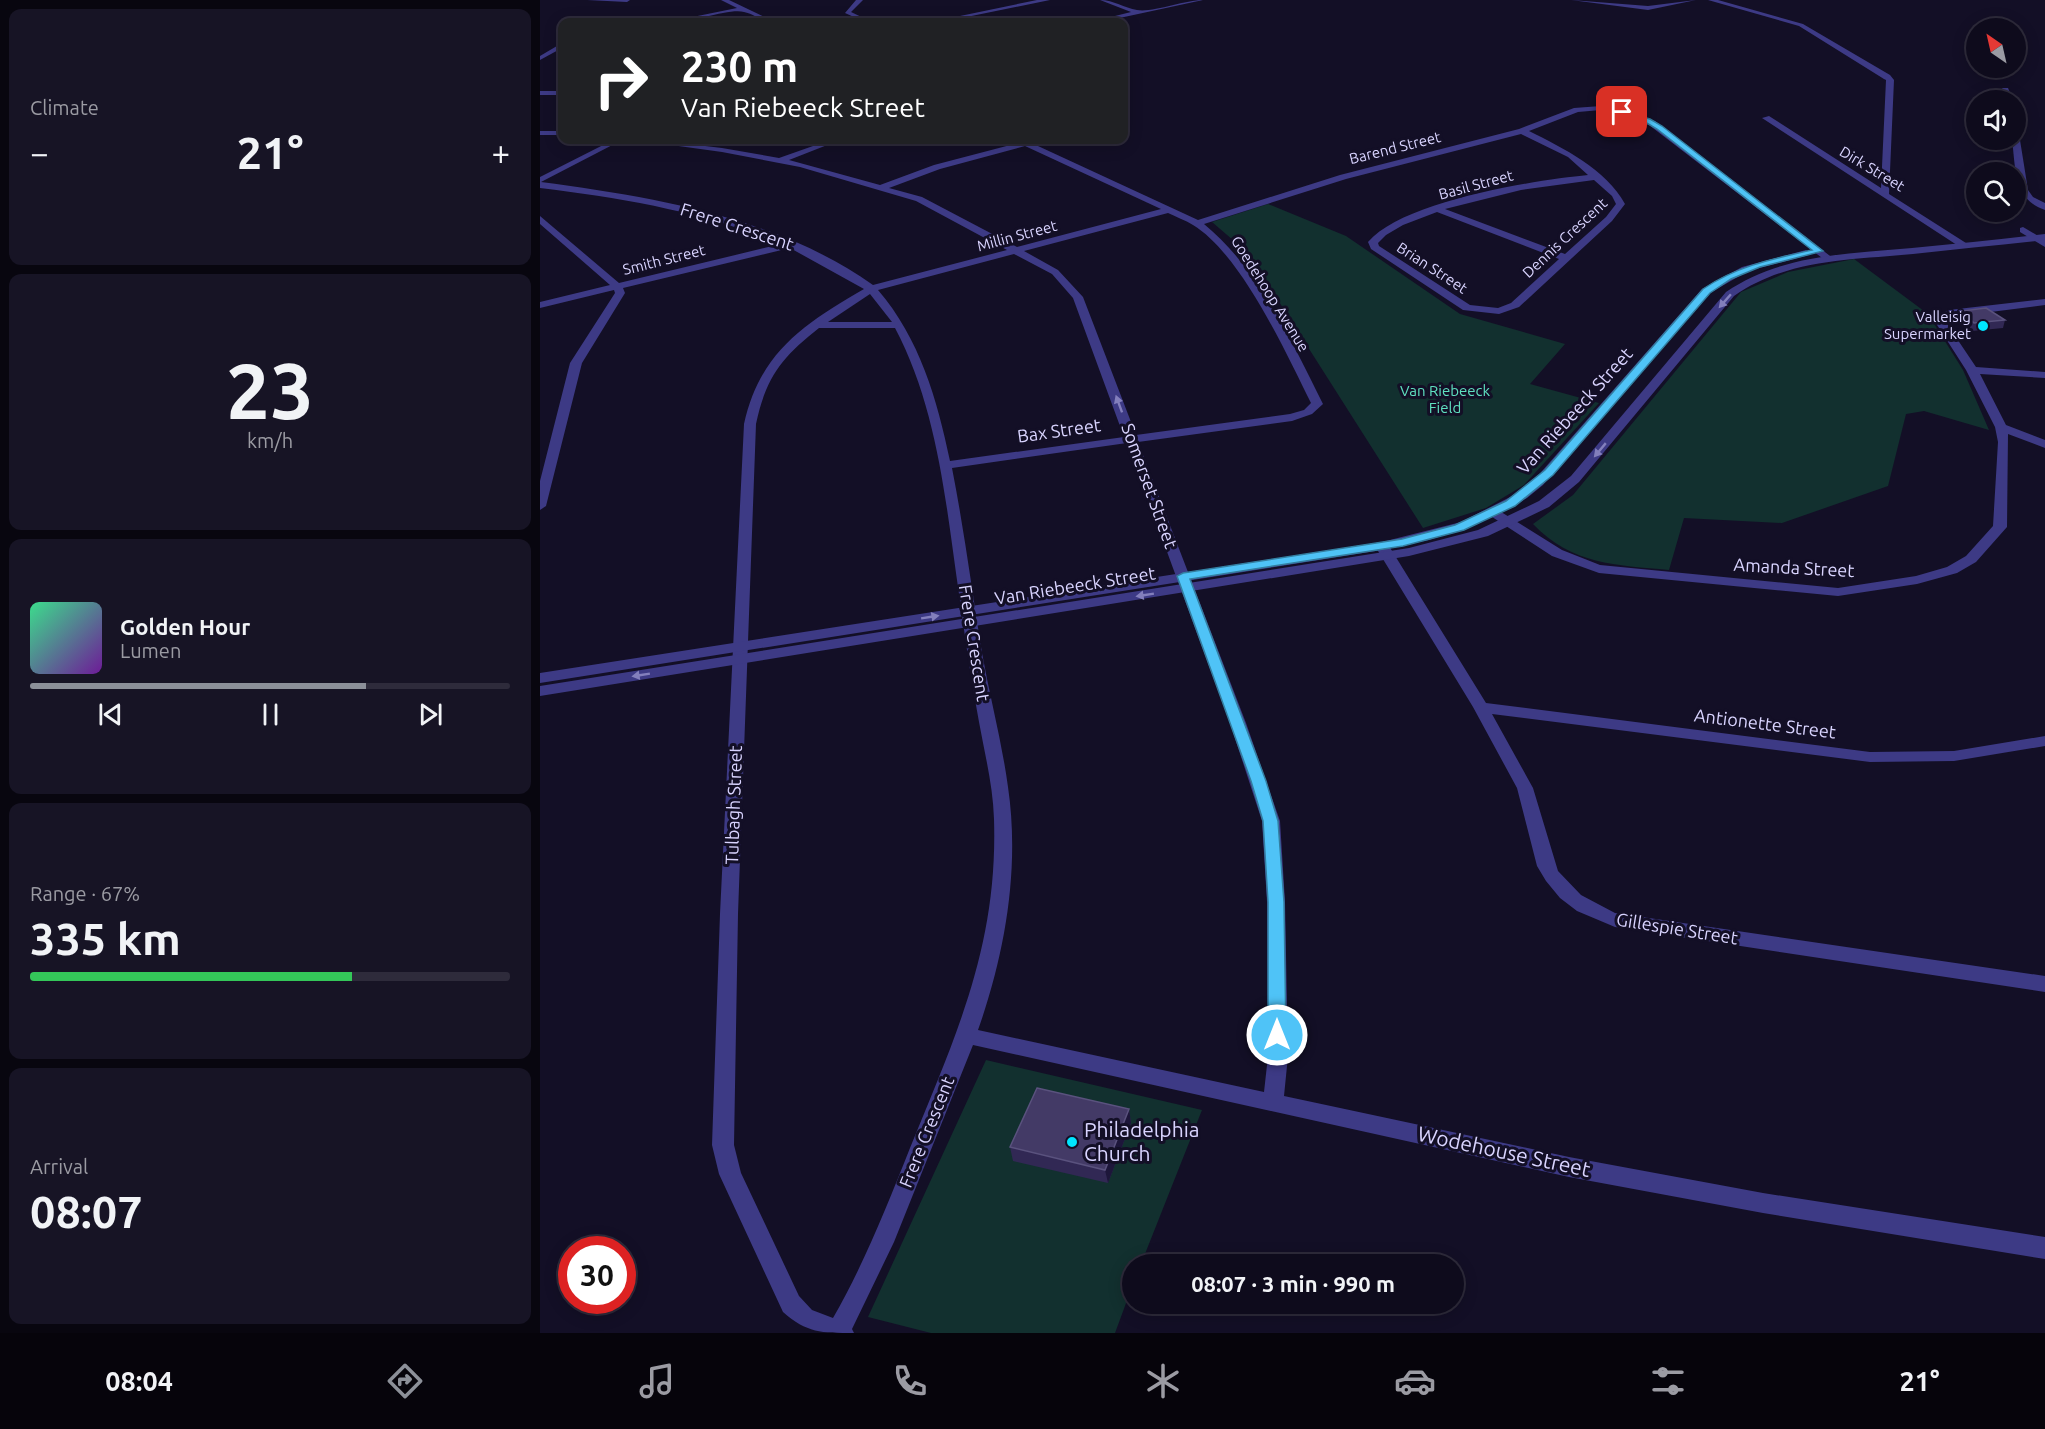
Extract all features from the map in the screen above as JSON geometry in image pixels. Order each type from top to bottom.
[{"type":"street","points":[[590,0],[627,0]]},
{"type":"street","points":[[723,0],[763,18]]},
{"type":"street","points":[[860,0],[847,12],[860,18]]},
{"type":"street","points":[[955,18],[1047,0]]},
{"type":"street","points":[[1103,0],[1138,13]]},
{"type":"street","points":[[1114,18],[1200,0]]},
{"type":"street","points":[[1574,0],[1647,8],[1693,0]]},
{"type":"street","points":[[1711,0],[1801,25],[1884,74],[1890,80],[1885,194]]},
{"type":"street","points":[[693,18],[743,9]]},
{"type":"street","points":[[540,58],[558,47]]},
{"type":"street","points":[[540,58],[558,59]]},
{"type":"street","points":[[540,93],[558,92]]},
{"type":"street","name":"Barend Street","points":[[1197,223],[1343,177],[1522,131],[1577,110],[1601,108],[1652,123],[1818,251]]},
{"type":"street","name":"Dirk Street","points":[[1766,118],[1803,145],[1885,194],[1963,245]]},
{"type":"street","name":"Dennis Crescent","points":[[1481,311],[1511,308],[1620,207],[1618,197],[1562,149],[1522,131]]},
{"type":"street","points":[[540,132],[558,133]]},
{"type":"street","points":[[540,180],[610,144]]},
{"type":"street","name":"Somerset Street","points":[[693,144],[779,161],[882,187],[919,200],[1055,272],[1078,297],[1238,723],[1271,821],[1276,912],[1278,1056],[1273,1101]]},
{"type":"street","points":[[779,161],[825,144]]},
{"type":"street","points":[[882,187],[937,167],[1013,144]]},
{"type":"street","name":"Goedehoop Avenue","points":[[1029,144],[1197,223],[1227,249],[1270,318],[1317,404]]},
{"type":"street","points":[[2018,150],[2024,190],[2030,199],[2045,207]]},
{"type":"street","name":"Basil Street","points":[[1373,242],[1379,234],[1400,221],[1525,186],[1595,177]]},
{"type":"street","name":"Frere Crescent","points":[[540,185],[614,195],[676,207],[748,227],[794,244],[871,290],[898,325],[921,370],[945,465],[969,617],[1000,787],[1005,839],[986,971],[967,1036],[891,1224],[839,1333]]},
{"type":"street","name":"Millin Street","points":[[871,290],[1169,210]]},
{"type":"street","points":[[1439,210],[1565,258]]},
{"type":"street","points":[[540,219],[618,287],[620,293],[576,363],[540,506]]},
{"type":"street","name":"Van Riebeeck Street","points":[[1386,550],[1460,527],[1493,513],[1523,495],[1549,472],[1713,286],[1757,265],[1818,251],[2045,228]]},
{"type":"street","points":[[2023,230],[2042,240]]},
{"type":"street","name":"Van Riebeeck Street","points":[[540,691],[741,654],[1386,550],[1449,543],[1509,523],[1544,504],[1575,479],[1734,291],[1772,273],[1829,259],[1963,245],[2042,240]]},
{"type":"street","name":"Brian Street","points":[[1373,242],[1377,251],[1458,304],[1481,311]]},
{"type":"street","name":"Smith Street","points":[[540,305],[794,244]]},
{"type":"street","points":[[1818,251],[1829,259]]},
{"type":"street","name":"Tulbagh Street","points":[[839,1333],[804,1318],[791,1304],[735,1184],[723,1145],[729,914],[751,418],[772,365],[782,354],[871,290]]},
{"type":"street","name":"Amanda Street","points":[[1493,513],[1564,556],[1599,569],[1838,592],[1885,587],[1941,573],[1964,564],[1997,532],[2002,520],[2005,457],[2001,427],[1972,370],[1937,319],[1941,314],[2045,302]]},
{"type":"street","points":[[820,325],[898,325]]},
{"type":"street","points":[[1972,370],[2045,375]]},
{"type":"street","name":"Bax Street","points":[[945,465],[1292,417],[1308,412],[1317,404]]},
{"type":"street","points":[[2001,427],[2045,444]]},
{"type":"street","name":"Gillespie Street","points":[[1386,550],[1481,708],[1525,788],[1546,866],[1570,898],[1593,912],[1614,920],[2045,984]]},
{"type":"street","name":"Van Riebeeck Street","points":[[540,678],[741,654]]},
{"type":"street","name":"Antionette Street","points":[[1481,708],[1870,757],[1936,758],[2045,741]]},
{"type":"street","name":"Wodehouse Street","points":[[967,1036],[1569,1167],[1763,1203],[2045,1248]]},
{"type":"green space","name":"Van Riebeeck Field","points":[[1268,204],[1346,236],[1460,314],[1565,344],[1530,384],[1599,403],[1524,485],[1486,508],[1423,528],[1248,253],[1212,222]]},
{"type":"green space","points":[[1854,259],[1928,314],[1963,370],[1989,430],[1924,411],[1906,414],[1888,486],[1782,523],[1684,518],[1669,570],[1613,564],[1579,555],[1548,538],[1533,524],[1573,495],[1741,292],[1788,272]]},
{"type":"green space","points":[[986,1060],[1202,1110],[1145,1254],[1122,1254],[1122,1314],[1115,1333],[931,1333],[868,1317]]},
{"type":"building","points":[[1986,308],[2005,320],[1974,323],[1962,311]]},
{"type":"building","name":"Philadelphia Church","points":[[1037,1088],[1129,1109],[1105,1170],[1010,1147]]},
{"type":"place","name":"Valleisig Supermarket","points":[[1983,326]]},
{"type":"place","name":"Philadelphia Church","points":[[1072,1142]]},
{"type":"route","points":[[1277,1035],[1276,902],[1271,821],[1259,781],[1250,762],[1238,723],[1183,576],[1403,542],[1460,527],[1493,513],[1533,488],[1549,472],[1706,291],[1718,282],[1757,265],[1818,251],[1660,128],[1648,120],[1622,112]]}]
